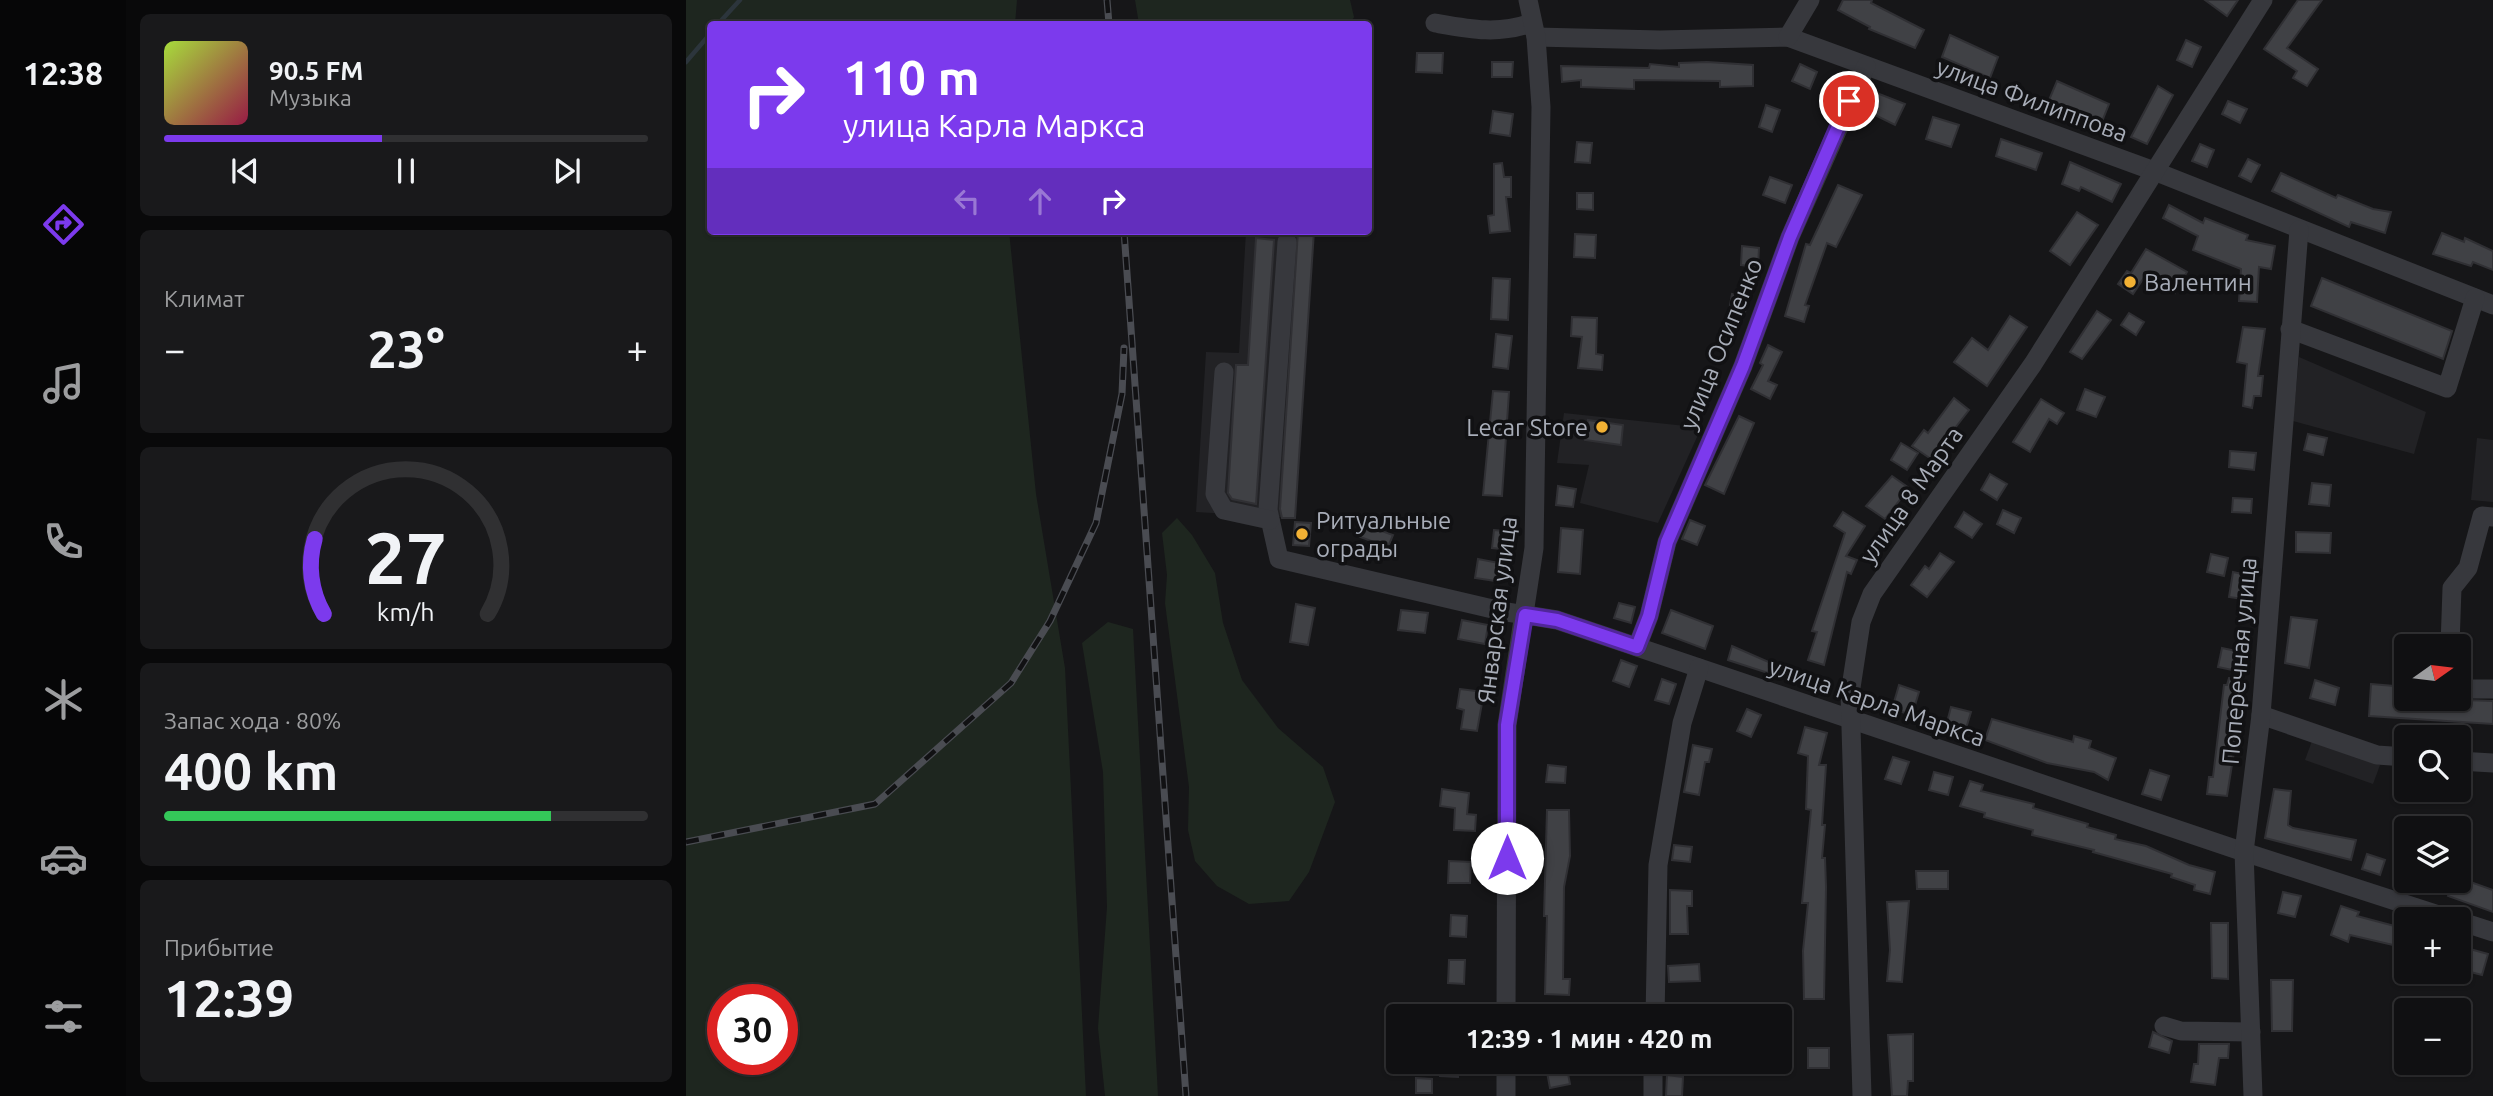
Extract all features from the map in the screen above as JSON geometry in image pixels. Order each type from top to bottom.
[{"type":"street","name":"Январская улица","points":[[1506,1004],[1507,725],[1534,548],[1541,107],[1534,30],[1528,0]]},
{"type":"street","points":[[1788,37],[1810,0]]},
{"type":"street","name":"улица 8 Марта","points":[[1862,1096],[1850,694],[1861,622],[1872,594],[2033,364],[2263,0]]},
{"type":"street","name":"улица Филиппова","points":[[1435,23],[1484,32],[1534,30],[1660,40],[1788,37],[2154,171],[2484,301]]},
{"type":"street","name":"улица Осипенко","points":[[1637,647],[1649,616],[1667,542],[1743,366],[1790,237],[1866,66]]},
{"type":"street","name":"Поперечная улица","points":[[2253,1096],[2244,852],[2261,715],[2299,230]]},
{"type":"street","points":[[1224,372],[1215,494],[1224,510],[1270,520],[1268,510],[1286,242]]},
{"type":"street","points":[[2290,329],[2447,388],[2484,301]]},
{"type":"street","points":[[2450,634],[2452,588],[2468,568],[2482,516],[2493,517]]},
{"type":"street","name":"улица Карла Маркса","points":[[1270,520],[1279,559],[1557,620],[2414,907]]},
{"type":"street","points":[[1655,1004],[1658,865],[1682,723],[1699,668]]},
{"type":"street","points":[[2471,689],[2493,689]]},
{"type":"street","points":[[2261,715],[2376,755],[2394,756]]},
{"type":"street","points":[[2471,762],[2493,763]]},
{"type":"street","points":[[2471,925],[2493,932]]},
{"type":"street","points":[[2164,1026],[2181,1031],[2251,1032]]},
{"type":"street","points":[[1506,1074],[1506,1096]]},
{"type":"street","points":[[1653,1074],[1653,1096]]},
{"type":"shaded area","points":[[686,0],[1017,0],[1015,21],[707,21],[707,235],[1009,235],[1036,494],[1065,668],[1086,1096],[686,1096]]},
{"type":"shaded area","points":[[1135,0],[1350,0],[1354,17],[1352,21],[1138,21]]},
{"type":"shaded area","points":[[1246,235],[1314,235],[1295,518],[1196,512],[1206,352],[1239,353]]},
{"type":"shaded area","points":[[2299,357],[2426,412],[2414,454],[2293,421]]},
{"type":"shaded area","points":[[1564,413],[1695,427],[1697,437],[1658,523],[1580,503],[1589,465],[1557,463]]},
{"type":"shaded area","points":[[2477,438],[2493,440],[2493,502],[2471,500]]},
{"type":"shaded area","points":[[1177,518],[1192,535],[1215,573],[1223,623],[1242,680],[1278,728],[1323,767],[1335,802],[1309,872],[1289,901],[1249,904],[1217,886],[1195,861],[1188,830],[1189,787],[1165,603],[1167,575],[1162,533]]},
{"type":"shaded area","points":[[1108,622],[1133,629],[1158,1096],[1105,1096],[1098,1028],[1107,907],[1103,772],[1082,643]]},
{"type":"shaded area","points":[[2312,741],[2380,765],[2373,784],[2305,760]]},
{"type":"building","points":[[1843,0],[1872,0],[1871,3],[1924,30],[1915,48],[1869,29],[1870,27],[1838,10]]},
{"type":"building","points":[[2205,0],[2238,0],[2227,16]]},
{"type":"building","points":[[2298,0],[2322,0],[2287,48],[2318,69],[2307,86],[2293,78],[2297,71],[2264,49]]},
{"type":"building","points":[[1950,35],[1998,57],[1990,78],[1942,57]]},
{"type":"building","points":[[2186,40],[2201,47],[2192,67],[2177,60]]},
{"type":"building","points":[[1417,53],[1443,53],[1442,73],[1416,72]]},
{"type":"building","points":[[1492,62],[1513,62],[1512,77],[1492,77]]},
{"type":"building","points":[[1679,63],[1753,65],[1753,86],[1720,87],[1720,81],[1634,80],[1634,89],[1581,87],[1581,80],[1562,82],[1561,66],[1649,68],[1650,64],[1679,67]]},
{"type":"building","points":[[1800,64],[1817,72],[1810,89],[1792,81]]},
{"type":"building","points":[[2057,81],[2109,104],[2101,124],[2049,100]]},
{"type":"building","points":[[2158,86],[2173,95],[2147,144],[2131,137]]},
{"type":"building","points":[[1869,90],[1905,104],[1895,125],[1869,112],[1866,120],[1857,117]]},
{"type":"building","points":[[2228,101],[2247,109],[2240,123],[2222,114]]},
{"type":"building","points":[[1766,105],[1780,110],[1772,132],[1759,127]]},
{"type":"building","points":[[1493,111],[1513,114],[1510,136],[1490,133]]},
{"type":"building","points":[[1933,117],[1959,125],[1951,147],[1926,139]]},
{"type":"building","points":[[2001,139],[2042,153],[2036,170],[1996,156]]},
{"type":"building","points":[[1577,142],[1592,143],[1590,163],[1575,162]]},
{"type":"building","points":[[2200,144],[2214,150],[2207,167],[2192,161]]},
{"type":"building","points":[[2248,159],[2260,165],[2251,182],[2239,176]]},
{"type":"building","points":[[2070,162],[2121,184],[2112,202],[2081,187],[2079,191],[2062,184]]},
{"type":"building","points":[[1502,163],[1504,177],[1511,177],[1511,197],[1506,197],[1510,231],[1490,233],[1488,216],[1494,215],[1494,164]]},
{"type":"building","points":[[2281,173],[2336,198],[2338,195],[2373,209],[2391,212],[2385,233],[2351,222],[2349,227],[2272,191]]},
{"type":"building","points":[[1770,177],[1792,185],[1785,203],[1763,195]]},
{"type":"building","points":[[1838,185],[1862,195],[1836,247],[1827,243],[1805,305],[1809,306],[1804,322],[1785,316],[1806,244],[1810,245]]},
{"type":"building","points":[[1577,193],[1593,193],[1593,210],[1577,209]]},
{"type":"building","points":[[2169,205],[2203,223],[2205,218],[2248,235],[2246,240],[2275,246],[2271,269],[2259,267],[2257,302],[2239,301],[2241,269],[2193,250],[2198,236],[2163,218]]},
{"type":"building","points":[[2077,212],[2098,225],[2070,265],[2050,251]]},
{"type":"building","points":[[2442,233],[2464,242],[2465,238],[2493,251],[2493,270],[2473,262],[2471,266],[2433,254]]},
{"type":"building","points":[[1575,234],[1596,235],[1595,258],[1574,257]]},
{"type":"building","points":[[1298,235],[1314,235],[1295,518],[1282,518],[1280,509]]},
{"type":"building","points":[[1256,238],[1274,240],[1256,504],[1232,499],[1228,493],[1236,365],[1248,365]]},
{"type":"building","points":[[1742,246],[1759,248],[1758,267],[1741,265]]},
{"type":"building","points":[[2146,249],[2187,272],[2175,293],[2145,276],[2133,294],[2118,284],[2127,271],[2131,273]]},
{"type":"building","points":[[1493,278],[1510,279],[1508,320],[1491,319]]},
{"type":"building","points":[[2322,278],[2452,331],[2443,359],[2311,306]]},
{"type":"building","points":[[1732,294],[1747,297],[1745,313],[1729,311]]},
{"type":"building","points":[[2097,311],[2111,320],[2082,359],[2070,352]]},
{"type":"building","points":[[2129,313],[2144,322],[2136,335],[2121,325]]},
{"type":"building","points":[[2010,316],[2027,327],[1987,386],[1954,362],[1972,338],[1988,350]]},
{"type":"building","points":[[1572,317],[1597,318],[1596,354],[1603,355],[1602,370],[1578,368],[1582,337],[1571,336]]},
{"type":"building","points":[[2243,327],[2265,329],[2258,376],[2263,376],[2261,396],[2254,396],[2252,408],[2243,406],[2247,364],[2237,362]]},
{"type":"building","points":[[1496,334],[1512,336],[1508,369],[1493,367]]},
{"type":"building","points":[[1768,345],[1782,352],[1768,381],[1777,385],[1770,399],[1751,389],[1763,365],[1760,363]]},
{"type":"building","points":[[2085,389],[2105,397],[2096,417],[2077,410]]},
{"type":"building","points":[[1493,391],[1509,392],[1502,496],[1483,495]]},
{"type":"building","points":[[1954,398],[1969,410],[1931,459],[1912,446],[1924,430],[1928,433]]},
{"type":"building","points":[[2041,399],[2064,413],[2057,424],[2049,419],[2030,452],[2013,442]]},
{"type":"building","points":[[1739,416],[1754,423],[1724,494],[1705,485]]},
{"type":"building","points":[[1588,420],[1623,425],[1621,445],[1585,440]]},
{"type":"building","points":[[2308,434],[2327,438],[2323,455],[2304,450]]},
{"type":"building","points":[[1901,443],[1918,453],[1907,470],[1891,460]]},
{"type":"building","points":[[2230,451],[2256,453],[2254,470],[2229,467]]},
{"type":"building","points":[[1990,474],[2007,484],[1997,500],[1981,490]]},
{"type":"building","points":[[1892,476],[1909,488],[1885,519],[1866,506]]},
{"type":"building","points":[[2312,483],[2331,485],[2329,506],[2309,504]]},
{"type":"building","points":[[1558,486],[1576,489],[1573,507],[1556,505]]},
{"type":"building","points":[[2233,498],[2252,499],[2251,513],[2232,512]]},
{"type":"building","points":[[2003,510],[2021,518],[2014,533],[1997,524]]},
{"type":"building","points":[[1843,512],[1865,526],[1846,556],[1857,560],[1851,574],[1847,572],[1824,665],[1808,660],[1817,632],[1812,631],[1845,533],[1834,526]]},
{"type":"building","points":[[1964,512],[1982,524],[1972,538],[1955,527]]},
{"type":"building","points":[[1690,520],[1705,526],[1697,545],[1682,539]]},
{"type":"building","name":"Ритуальные ограды","points":[[1295,522],[1311,523],[1309,546],[1293,545]]},
{"type":"building","points":[[1365,525],[1393,535],[1388,547],[1360,537]]},
{"type":"building","points":[[1561,528],[1583,530],[1580,574],[1558,572]]},
{"type":"building","points":[[1494,530],[1513,532],[1512,550],[1492,548]]},
{"type":"building","points":[[2296,532],[2331,533],[2330,553],[2296,552]]},
{"type":"building","points":[[1940,553],[1954,562],[1927,597],[1911,585],[1925,566],[1929,569]]},
{"type":"building","points":[[2211,554],[2228,558],[2224,576],[2207,572]]},
{"type":"building","points":[[1478,559],[1499,563],[1496,581],[1475,578]]},
{"type":"building","points":[[2233,572],[2247,575],[2243,599],[2229,597]]},
{"type":"building","points":[[1619,603],[1635,607],[1631,623],[1614,618]]},
{"type":"building","points":[[1296,604],[1315,608],[1308,645],[1290,642]]},
{"type":"building","points":[[1401,610],[1428,613],[1425,633],[1398,630]]},
{"type":"building","points":[[1671,610],[1713,626],[1705,649],[1662,633]]},
{"type":"building","points":[[2291,617],[2317,620],[2309,668],[2285,663]]},
{"type":"building","points":[[1462,620],[1488,625],[1485,644],[1458,639]]},
{"type":"building","points":[[1732,646],[1771,663],[1768,673],[1728,660]]},
{"type":"building","points":[[2222,648],[2241,652],[2237,671],[2218,667]]},
{"type":"building","points":[[1621,660],[1637,666],[1629,687],[1613,681]]},
{"type":"building","points":[[2229,678],[2239,679],[2232,726],[2238,727],[2227,796],[2207,794],[2209,777],[2213,777],[2224,685],[2227,685]]},
{"type":"building","points":[[1662,679],[1676,684],[1669,704],[1655,700]]},
{"type":"building","points":[[2315,680],[2339,688],[2335,705],[2310,698]]},
{"type":"building","points":[[2371,684],[2394,686],[2394,711],[2471,711],[2471,700],[2493,701],[2493,724],[2369,716]]},
{"type":"building","points":[[1899,685],[1919,692],[1912,715],[1892,709]]},
{"type":"building","points":[[1460,689],[1484,692],[1477,731],[1461,729],[1464,710],[1457,708]]},
{"type":"building","points":[[1951,707],[1971,712],[1964,735],[1945,730]]},
{"type":"building","points":[[1747,709],[1761,715],[1751,737],[1737,731]]},
{"type":"building","points":[[1992,719],[2073,742],[2074,736],[2091,741],[2089,748],[2116,758],[2108,780],[2094,772],[2047,763],[1985,740]]},
{"type":"building","points":[[1805,727],[1827,733],[1819,765],[1826,765],[1822,825],[1825,825],[1822,858],[1825,858],[1826,887],[1824,999],[1804,999],[1803,951],[1808,903],[1802,903],[1811,810],[1806,809],[1808,756],[1798,753]]},
{"type":"building","points":[[1693,745],[1712,749],[1709,762],[1705,762],[1699,795],[1684,792]]},
{"type":"building","points":[[1893,757],[1909,762],[1901,784],[1885,779]]},
{"type":"building","points":[[1548,765],[1566,767],[1565,783],[1546,782]]},
{"type":"building","points":[[2150,770],[2169,776],[2161,800],[2142,794]]},
{"type":"building","points":[[1934,772],[1953,777],[1948,795],[1929,790]]},
{"type":"building","points":[[1970,781],[1983,785],[1981,791],[2034,804],[2033,808],[2116,835],[2115,839],[2146,846],[2189,865],[2215,872],[2210,894],[2194,890],[2195,885],[2171,877],[2172,874],[2093,852],[2094,850],[2032,835],[2033,830],[1984,817],[1985,813],[1960,806]]},
{"type":"building","points":[[1442,789],[1469,793],[1467,814],[1476,815],[1475,831],[1454,830],[1455,808],[1440,806]]},
{"type":"building","points":[[2274,789],[2291,791],[2288,825],[2356,840],[2351,860],[2265,838]]},
{"type":"building","points":[[1547,810],[1569,810],[1570,856],[1564,887],[1563,979],[1570,979],[1569,995],[1545,994]]},
{"type":"building","points":[[1674,845],[1692,847],[1690,862],[1672,860]]},
{"type":"building","points":[[2367,854],[2385,860],[2380,875],[2362,869]]},
{"type":"building","points":[[1449,861],[1471,862],[1470,883],[1448,883]]},
{"type":"building","points":[[1916,871],[1948,871],[1948,889],[1917,889]]},
{"type":"building","points":[[2471,882],[2493,890],[2493,912],[2448,896],[2449,893],[2471,893]]},
{"type":"building","points":[[1670,890],[1692,891],[1692,906],[1687,906],[1688,934],[1670,934]]},
{"type":"building","points":[[2283,892],[2301,896],[2295,917],[2278,913]]},
{"type":"building","points":[[1909,901],[1902,982],[1887,981],[1890,950],[1887,902]]},
{"type":"building","points":[[2341,906],[2359,912],[2357,916],[2394,926],[2394,945],[2350,935],[2348,942],[2331,935]]},
{"type":"building","points":[[1451,915],[1467,916],[1466,937],[1450,936]]},
{"type":"building","points":[[2211,923],[2228,923],[2228,979],[2212,978]]},
{"type":"building","points":[[2471,949],[2488,954],[2482,975],[2471,972]]},
{"type":"building","points":[[1449,960],[1465,960],[1464,984],[1448,983]]},
{"type":"building","points":[[1699,964],[1700,981],[1669,982],[1668,966]]},
{"type":"building","points":[[2271,980],[2293,980],[2292,1031],[2272,1031]]},
{"type":"building","points":[[2153,1032],[2172,1041],[2169,1053],[2149,1047]]},
{"type":"building","points":[[1913,1034],[1913,1081],[1908,1081],[1907,1096],[1892,1096],[1888,1035]]},
{"type":"building","points":[[2199,1044],[2229,1044],[2228,1058],[2219,1058],[2215,1085],[2191,1082],[2194,1064],[2198,1064]]},
{"type":"building","points":[[1808,1048],[1829,1048],[1829,1068],[1808,1068]]},
{"type":"building","points":[[1440,1074],[1458,1074],[1458,1077]]},
{"type":"building","points":[[1547,1074],[1568,1074],[1570,1084],[1550,1088]]},
{"type":"building","points":[[1667,1075],[1683,1077],[1682,1096],[1666,1096]]},
{"type":"building","points":[[1416,1078],[1432,1079],[1432,1093],[1416,1093]]},
{"type":"waterway","points":[[721,21],[740,0]]},
{"type":"waterway","points":[[686,62],[707,38]]},
{"type":"railway","points":[[1107,0],[1109,21]]},
{"type":"railway","points":[[1124,235],[1186,1096]]},
{"type":"railway","points":[[686,842],[875,804],[1011,683],[1050,621],[1096,523],[1122,394],[1124,348]]},
{"type":"place","name":"Валентин","points":[[2130,282]]},
{"type":"place","name":"Lecar Store","points":[[1602,427]]},
{"type":"place","name":"Ритуальные ограды","points":[[1302,534]]},
{"type":"route","points":[[1507,858],[1507,725],[1525,615],[1557,620],[1637,647],[1649,616],[1667,542],[1700,459],[1743,366],[1790,237],[1849,101]]}]
